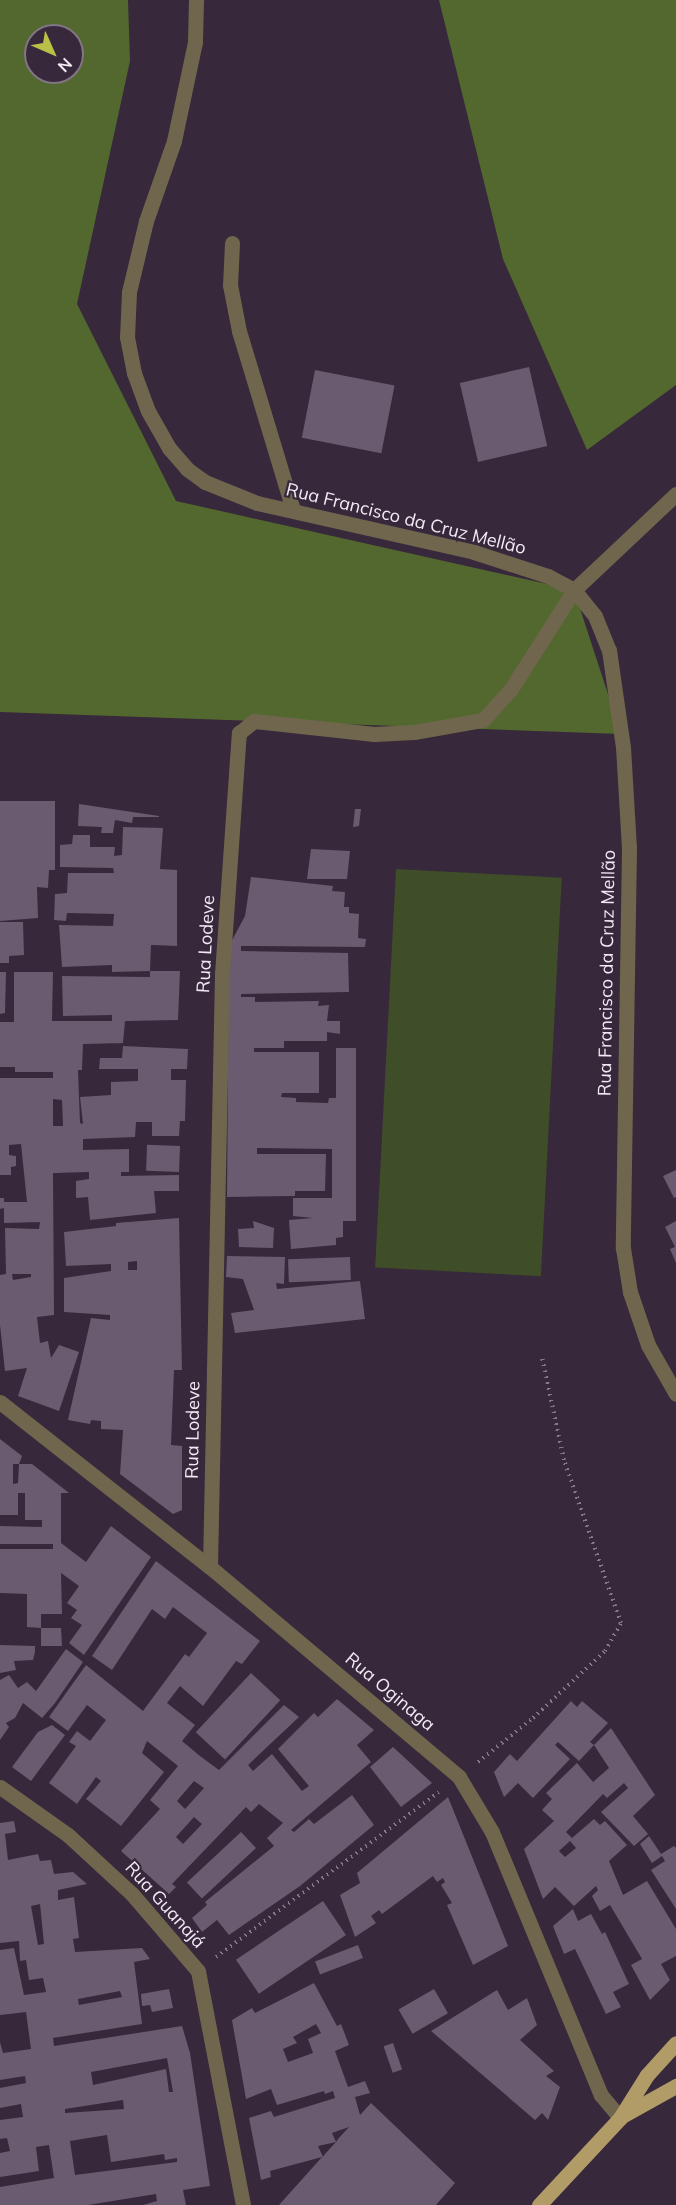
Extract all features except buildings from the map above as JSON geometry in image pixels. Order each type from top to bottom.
[{"type":"main road","points":[[539,2205],[620,2118],[647,2075],[676,2043]]},
{"type":"main road","points":[[620,2118],[676,2086]]},
{"type":"street","name":"Rua Francisco da Cruz Mellão","points":[[196,0],[195,42],[174,141],[146,221],[129,292],[128,337],[134,373],[148,411],[186,469],[226,493],[474,552],[548,576],[574,590],[595,616],[609,650],[623,747],[629,860],[622,1248],[630,1292],[648,1345],[676,1394]]},
{"type":"street","points":[[232,243],[230,285],[239,331],[293,510]]},
{"type":"street","name":"Rua Lodeve","points":[[210,1567],[222,974],[239,733],[254,721],[374,734],[414,732],[483,720],[511,689],[574,590],[676,494]]},
{"type":"street","name":"Rua Oginaga","points":[[0,1402],[210,1567],[459,1777],[492,1832],[601,2095],[620,2118]]},
{"type":"street","name":"Rua Guanajá","points":[[0,1787],[76,1842],[132,1894],[198,1971],[243,2205]]},
{"type":"path","points":[[198,1971],[459,1777],[533,1718],[605,1651],[621,1623],[564,1460],[542,1357]]},
{"type":"green space","points":[[0,0],[128,0],[130,61],[77,304],[176,501],[574,590],[621,734],[0,712]]},
{"type":"green space","points":[[439,0],[676,0],[676,385],[587,450],[503,259]]},
{"type":"green space","points":[[396,869],[562,878],[541,1276],[375,1267]]}]
